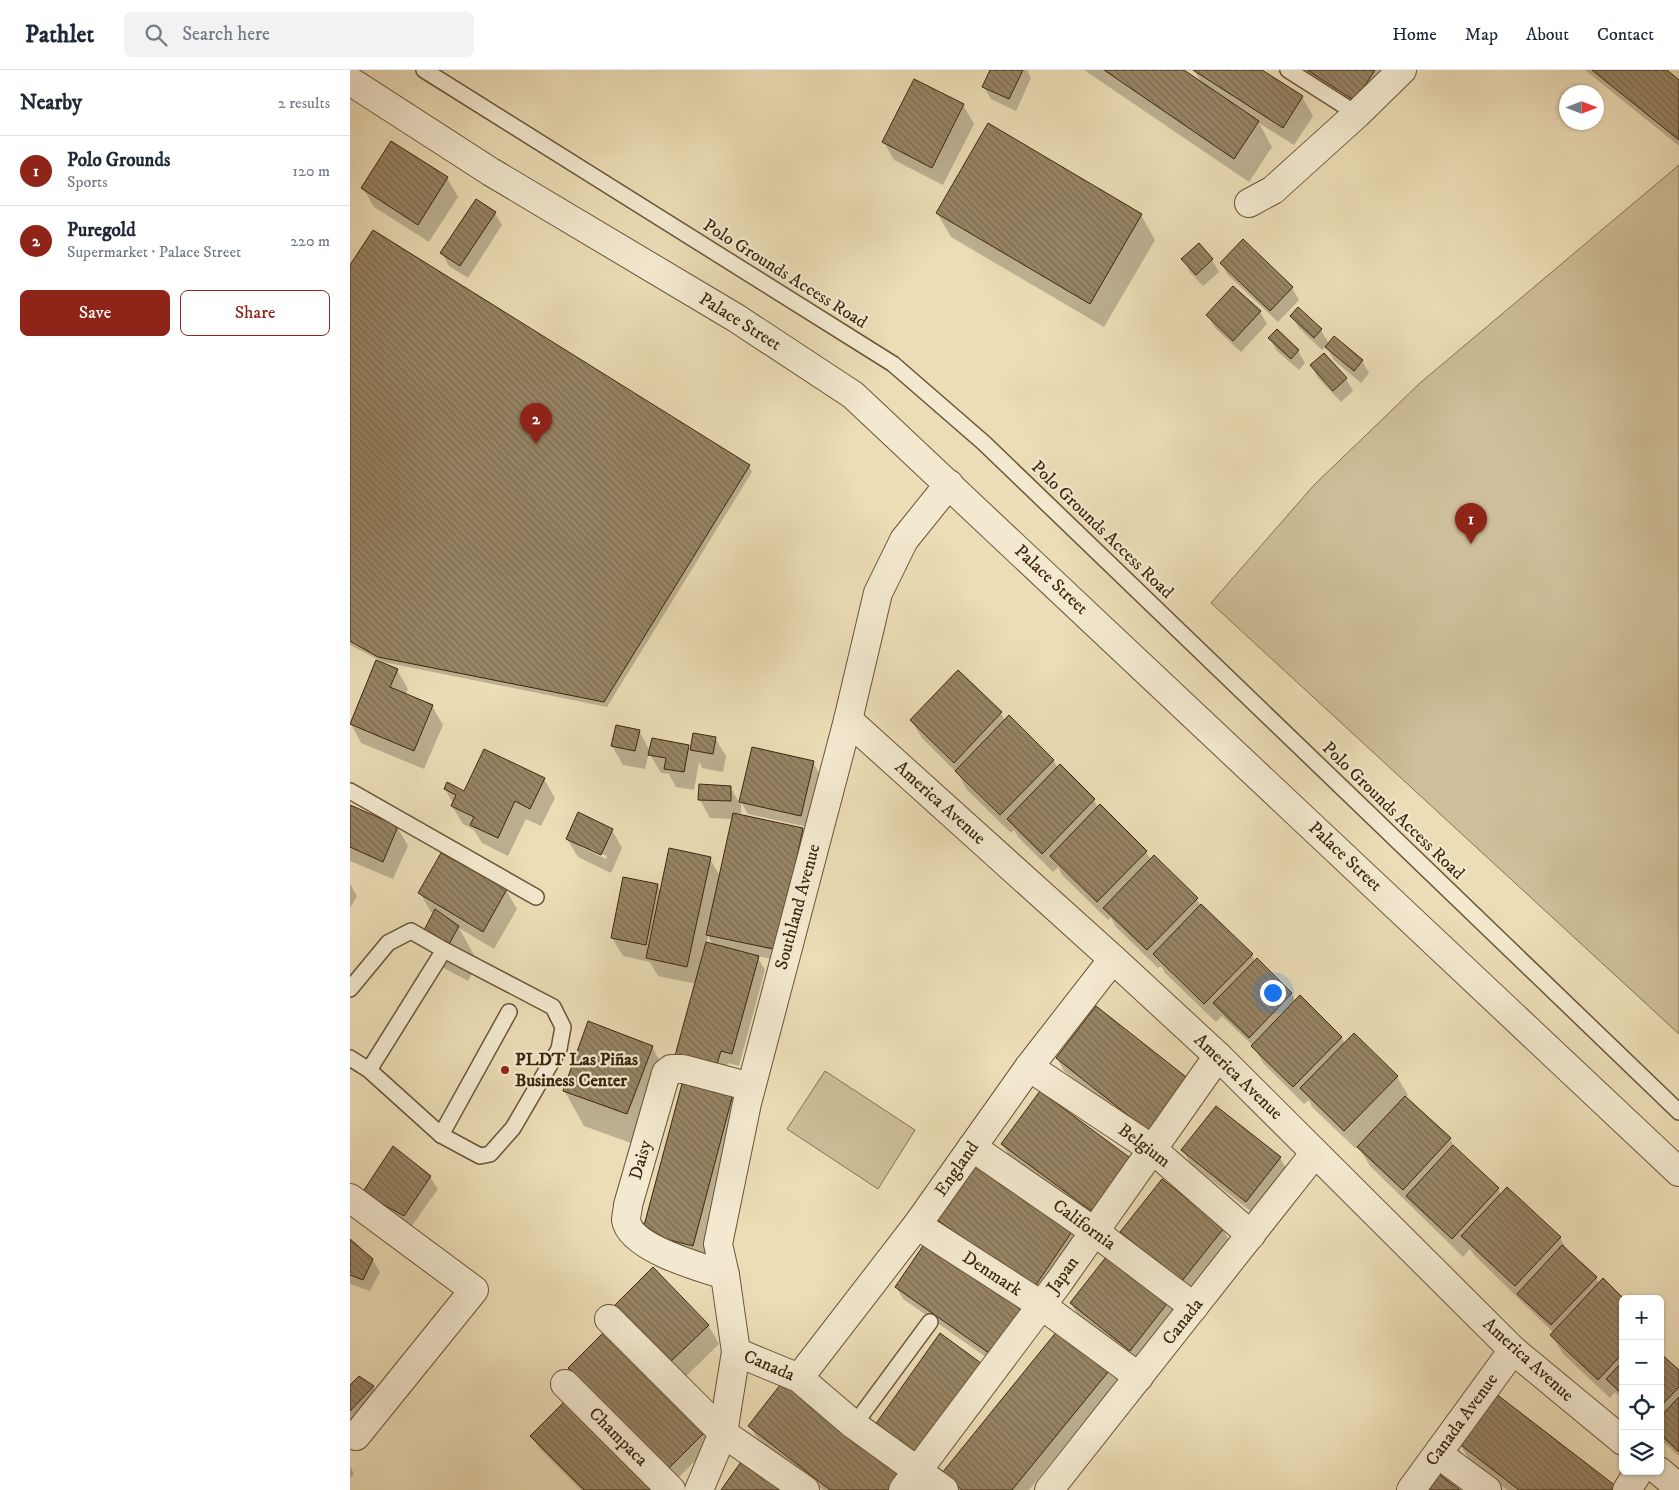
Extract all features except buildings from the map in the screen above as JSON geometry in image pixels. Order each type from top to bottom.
[{"type":"street","points":[[1249,203],[1273,190],[1357,114],[1402,70]]},
{"type":"street","name":"Palace Street","points":[[350,81],[491,172],[736,318],[853,395],[1679,1172]]},
{"type":"street","name":"Southland Avenue","points":[[699,1490],[723,1433],[736,1352],[725,1275],[718,1244],[751,1086],[848,720],[878,593],[904,540],[949,484]]},
{"type":"street","name":"America Avenue","points":[[848,720],[1113,958],[1218,1056],[1513,1350],[1619,1438]]},
{"type":"street","name":"England","points":[[799,1378],[917,1225],[1029,1067],[1113,958]]},
{"type":"street","name":"Japan","points":[[910,1480],[1095,1232],[1218,1056]]},
{"type":"street","name":"Belgium","points":[[1029,1067],[1152,1149],[1251,1235]]},
{"type":"street","name":"Daisy","points":[[725,1275],[685,1262],[637,1238],[626,1220],[628,1205],[668,1070],[683,1069],[751,1086]]},
{"type":"street","name":"California","points":[[972,1147],[1095,1232],[1194,1307]]},
{"type":"street","name":"Canada","points":[[1049,1490],[1315,1154]]},
{"type":"street","points":[[350,1198],[474,1290],[356,1436]]},
{"type":"street","name":"Denmark","points":[[917,1225],[1041,1305],[1139,1377]]},
{"type":"street","points":[[609,1319],[723,1433],[805,1490]]},
{"type":"street","name":"Canada Avenue","points":[[1411,1490],[1513,1350]]},
{"type":"street","name":"Canada","points":[[736,1352],[799,1378],[854,1425],[910,1480],[944,1490]]},
{"type":"street","name":"Champaca","points":[[565,1384],[671,1490]]},
{"type":"street","points":[[1438,1454],[1487,1490]]},
{"type":"street","points":[[1627,1490],[1636,1475]]},
{"type":"street","points":[[1664,1475],[1679,1488]]},
{"type":"lane","name":"Polo Grounds Access Road","points":[[424,70],[893,364],[984,443],[1679,1112]]},
{"type":"lane","points":[[1288,70],[1357,114]]},
{"type":"lane","points":[[350,791],[536,898]]},
{"type":"lane","points":[[350,989],[388,943],[411,931],[553,1007],[563,1027],[559,1049],[513,1128],[490,1154],[480,1156],[441,1135],[369,1070],[350,1058]]},
{"type":"lane","points":[[369,1070],[444,950]]},
{"type":"lane","points":[[441,1135],[509,1012]]},
{"type":"lane","points":[[854,1425],[930,1322]]},
{"type":"shaded area","points":[[1679,165],[1679,1034],[1211,603],[1314,485],[1420,383]]},
{"type":"shaded area","points":[[825,1071],[915,1130],[878,1189],[787,1129]]},
{"type":"place","name":"Puregold","points":[[536,444]]},
{"type":"place","name":"Polo Grounds","points":[[1471,544]]},
{"type":"place","name":"PLDT Las Piñas Business Center","points":[[505,1070]]}]
